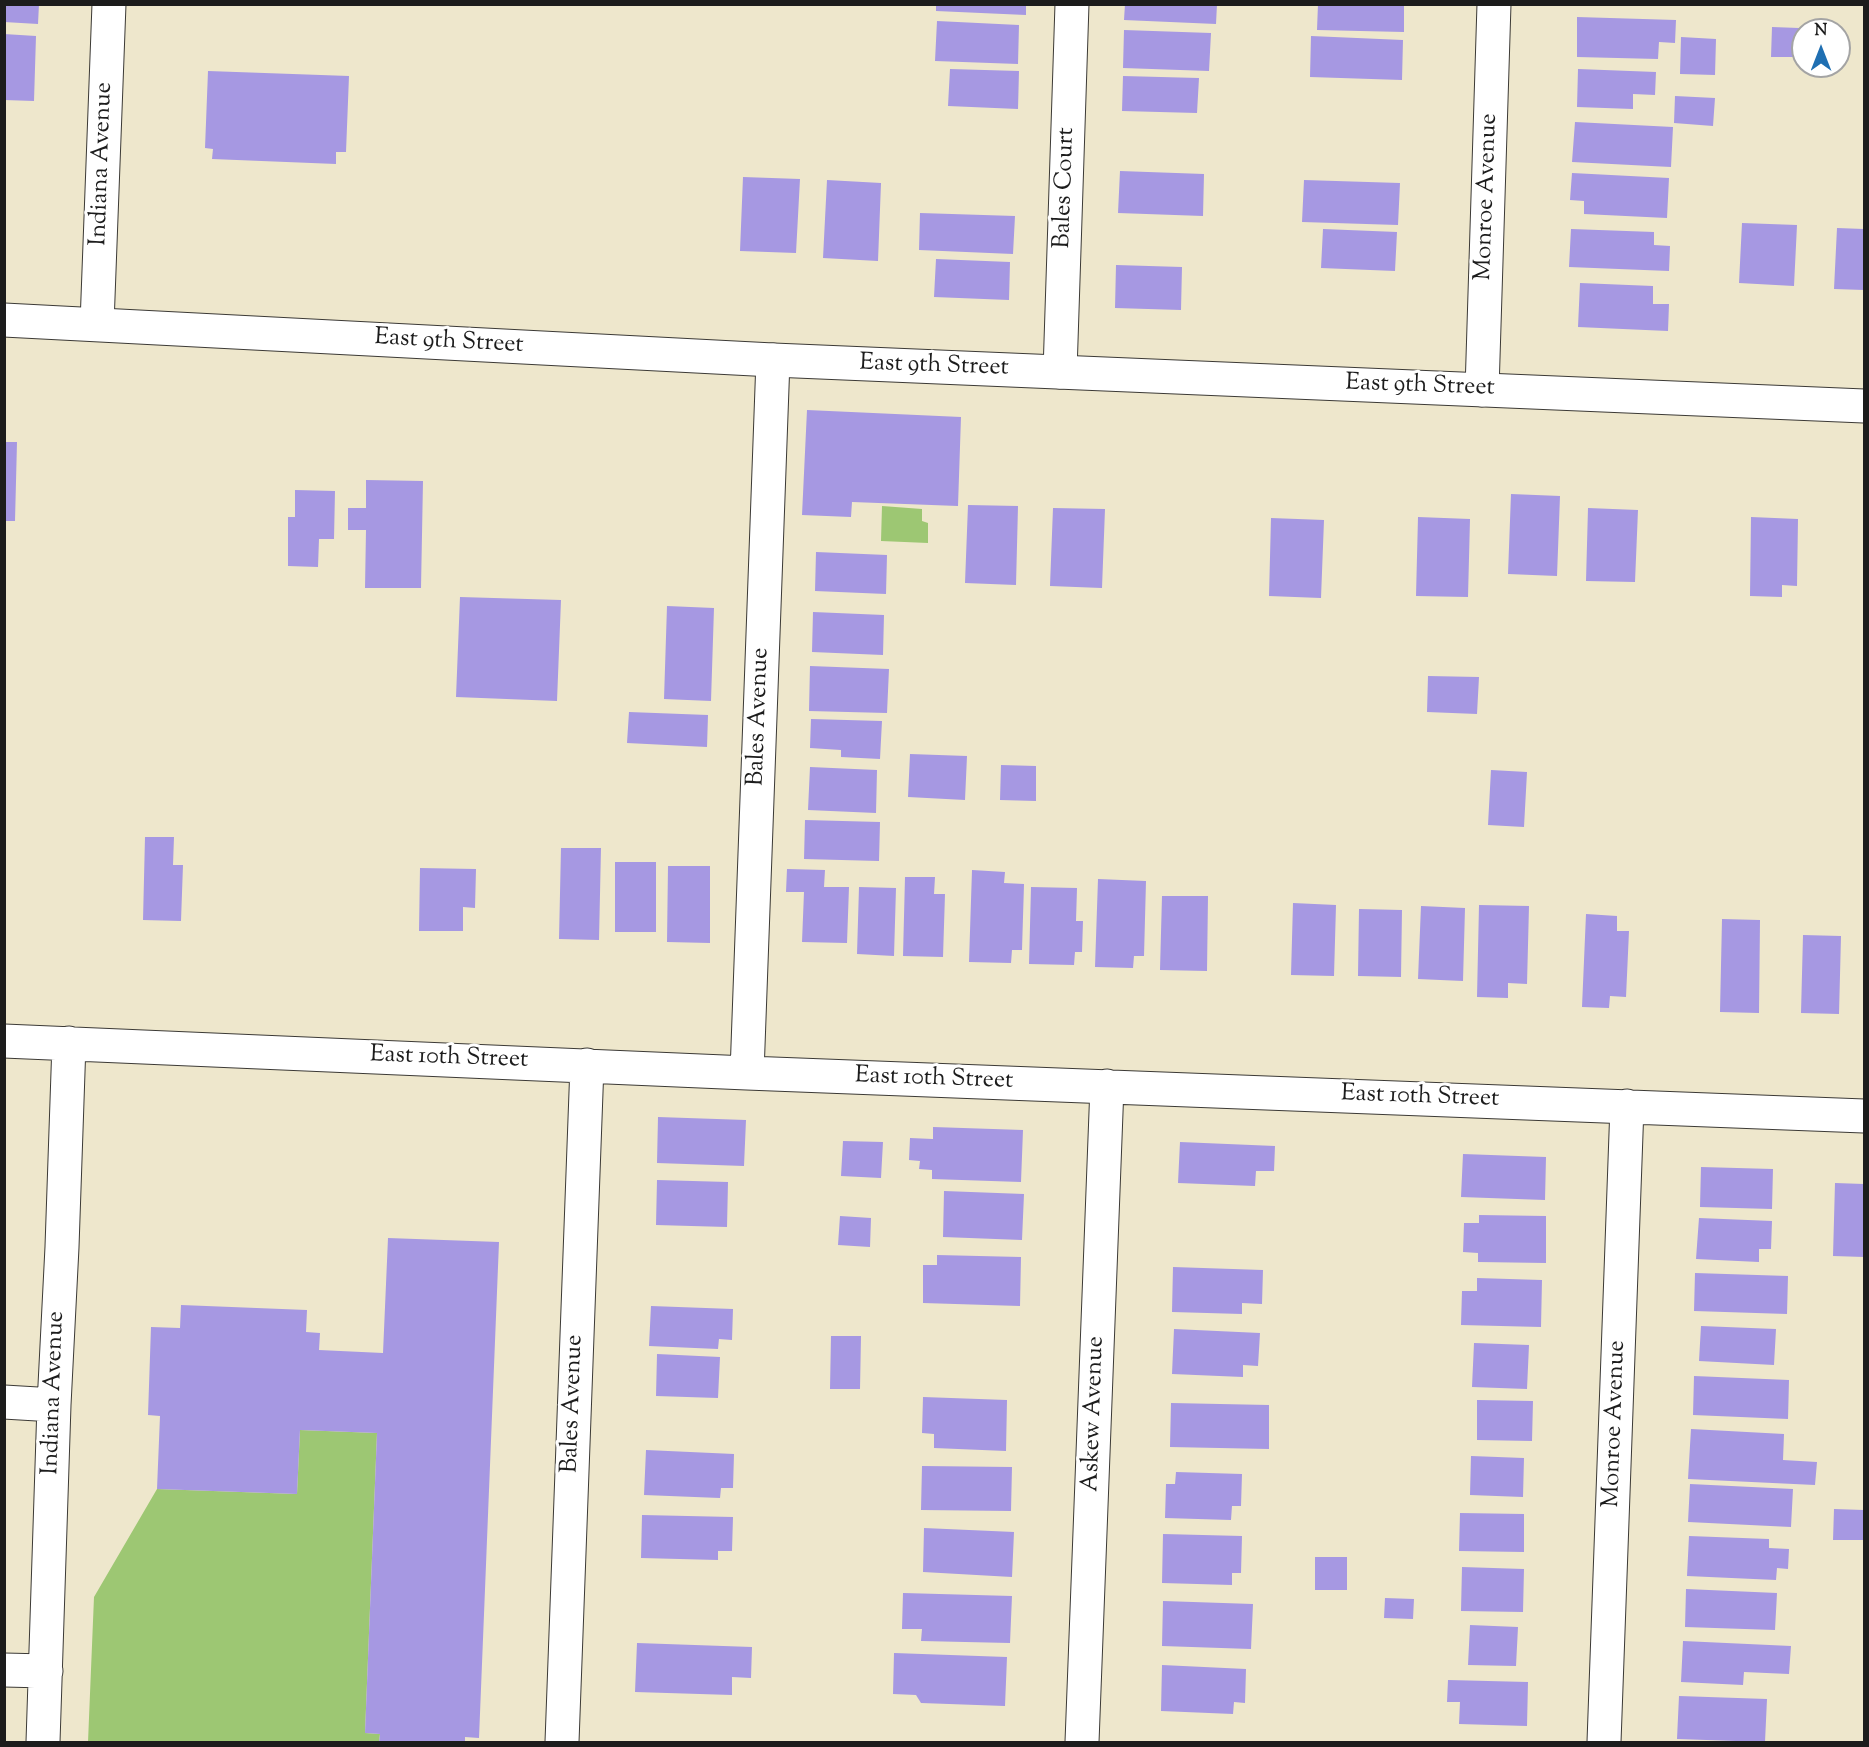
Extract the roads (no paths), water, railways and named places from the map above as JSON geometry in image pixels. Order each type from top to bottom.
[{"type":"street","name":"Indiana Avenue","points":[[97,324],[109,4]]},
{"type":"street","name":"Bales Court","points":[[1060,372],[1072,4]]},
{"type":"street","name":"Monroe Avenue","points":[[1482,390],[1494,4]]},
{"type":"street","name":"East 9th Street","points":[[4,320],[773,360],[1864,406]]},
{"type":"street","name":"Bales Avenue","points":[[747,1073],[773,360]]},
{"type":"street","name":"East 10th Street","points":[[4,1041],[747,1073],[1864,1116]]},
{"type":"street","name":"Indiana Avenue","points":[[43,1743],[69,1042]]},
{"type":"street","name":"Bales Avenue","points":[[562,1743],[586,1065]]},
{"type":"street","name":"Askew Avenue","points":[[1082,1743],[1107,1086]]},
{"type":"street","name":"Monroe Avenue","points":[[1604,1743],[1627,1106]]},
{"type":"street","points":[[4,1402],[54,1405]]},
{"type":"street","points":[[4,1670],[46,1671]]}]
